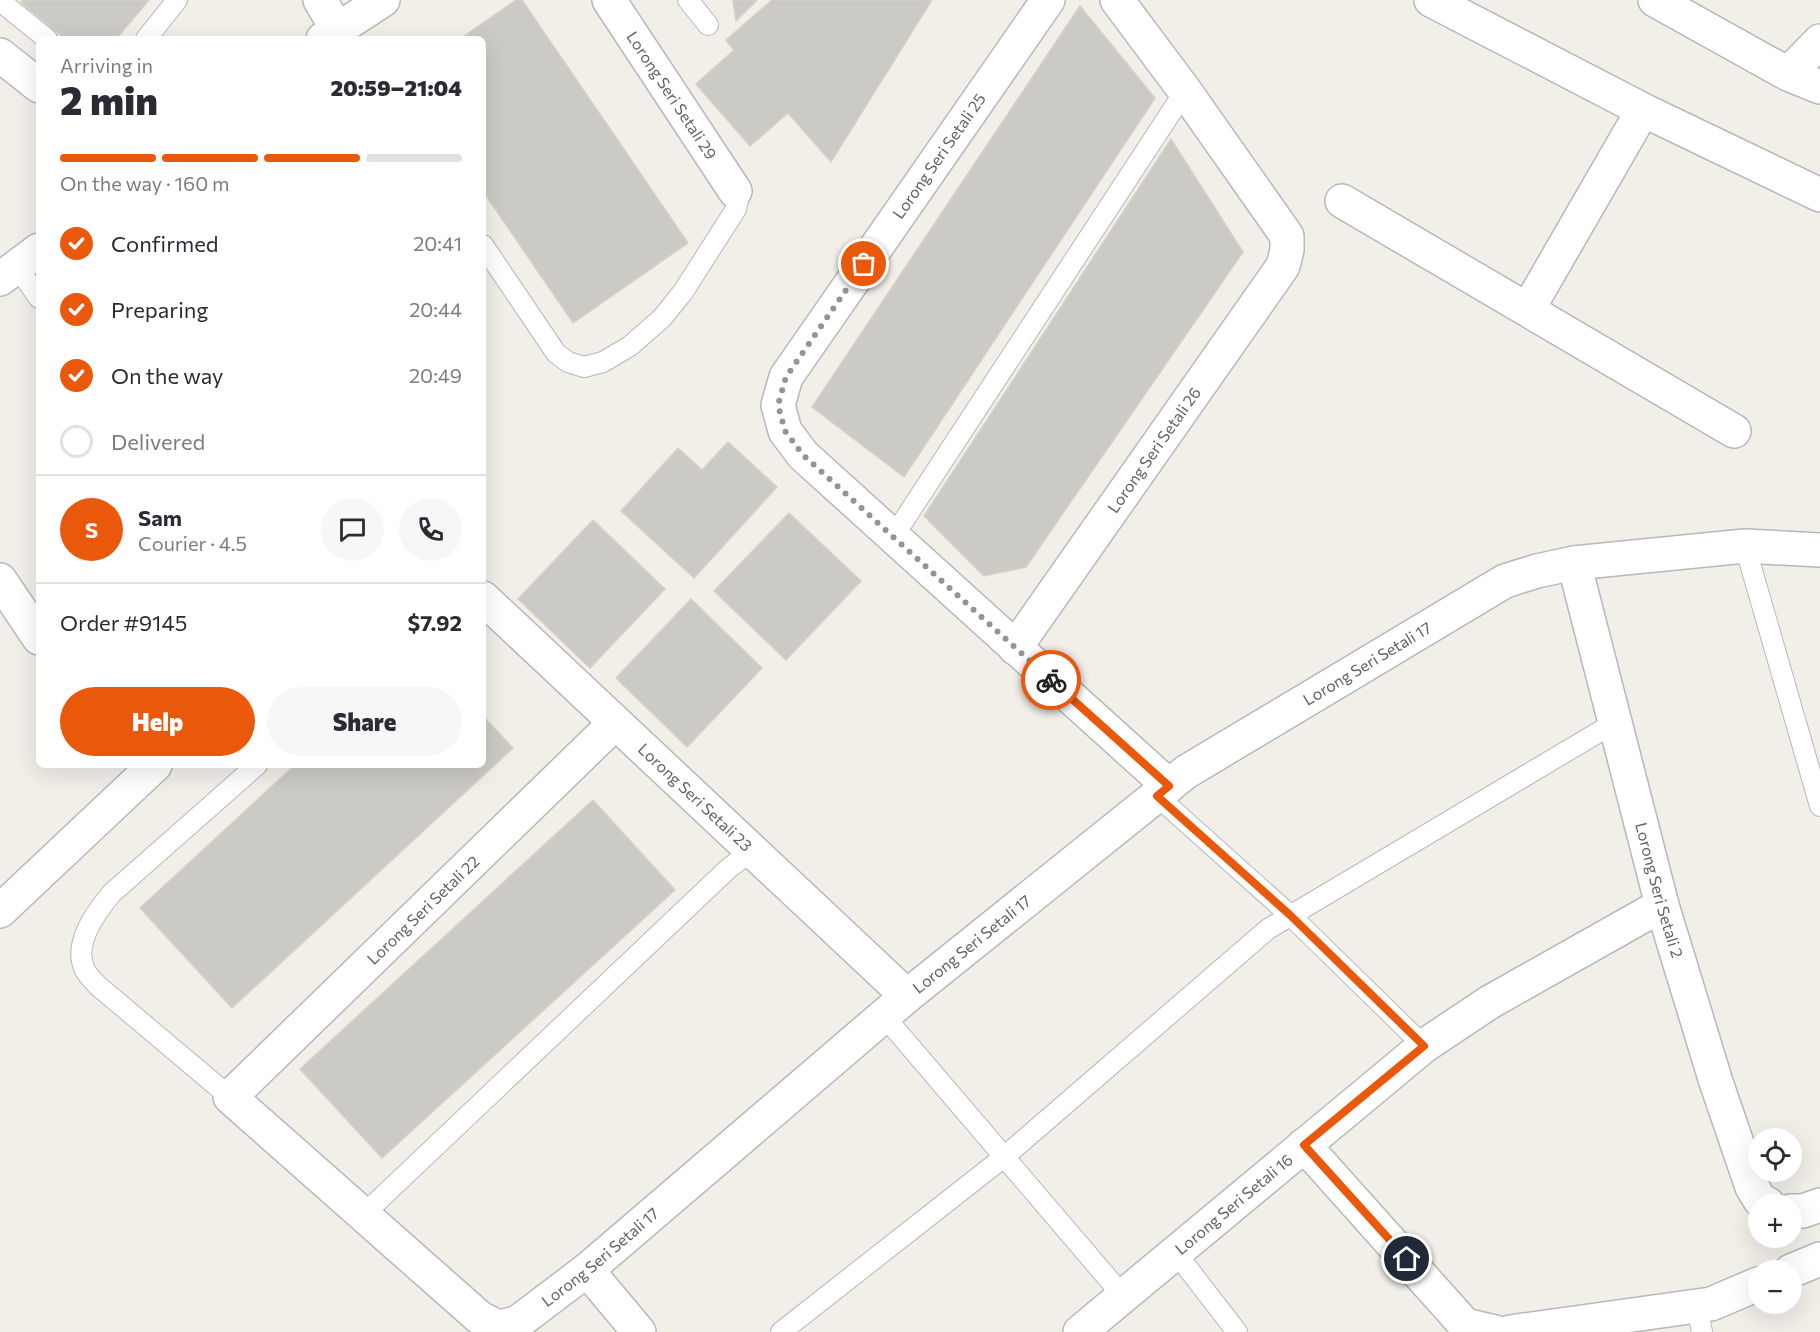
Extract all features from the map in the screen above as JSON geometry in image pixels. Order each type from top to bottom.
[{"type":"street","points":[[320,0],[335,36],[383,0]]},
{"type":"street","name":"Lorong Seri Setali 29","points":[[609,0],[735,191]]},
{"type":"street","name":"Lorong Seri Setali 25","points":[[893,537],[803,455],[785,431],[778,405],[786,377],[1048,0]]},
{"type":"street","points":[[1117,0],[1185,91]]},
{"type":"street","points":[[1431,0],[1642,110],[1820,195]]},
{"type":"street","points":[[1654,0],[1788,74],[1820,87]]},
{"type":"street","points":[[1788,74],[1820,40]]},
{"type":"street","points":[[0,55],[36,84]]},
{"type":"street","name":"Lorong Seri Setali 26","points":[[1015,648],[1283,266],[1287,250],[1287,236],[1185,91]]},
{"type":"street","points":[[1528,309],[1642,110]]},
{"type":"street","points":[[1342,201],[1734,430]]},
{"type":"street","points":[[893,537],[1015,648],[1163,791]]},
{"type":"street","name":"Lorong Seri Setali 17","points":[[230,1097],[480,1318],[498,1327],[517,1323],[587,1270],[896,1006],[1186,772],[1505,581],[1574,563],[1745,546],[1820,550]]},
{"type":"street","name":"Lorong Seri Setali 2","points":[[1574,563],[1662,905],[1716,1082],[1756,1194]]},
{"type":"street","points":[[0,580],[36,634]]},
{"type":"street","name":"Lorong Seri Setali 23","points":[[486,601],[752,851],[896,1006]]},
{"type":"street","name":"Lorong Seri Setali 22","points":[[230,1097],[615,723]]},
{"type":"street","points":[[2,903],[138,771]]},
{"type":"street","name":"Lorong Seri Setali 16","points":[[1080,1332],[1424,1046],[1490,1002],[1662,905]]},
{"type":"street","points":[[1304,1145],[1473,1330]]},
{"type":"street","points":[[1802,1210],[1820,1204]]},
{"type":"street","points":[[1802,1266],[1820,1259]]},
{"type":"street","points":[[587,1270],[639,1332]]},
{"type":"street","points":[[1510,1332],[1700,1319],[1711,1304],[1748,1288]]},
{"type":"lane","points":[[0,0],[43,36]]},
{"type":"lane","points":[[148,36],[177,0]]},
{"type":"lane","points":[[688,0],[708,25]]},
{"type":"lane","points":[[893,537],[1185,91]]},
{"type":"lane","points":[[486,249],[556,353],[568,363],[584,367],[603,362],[630,346],[662,318],[682,292],[736,209],[738,200],[735,191]]},
{"type":"lane","points":[[19,265],[36,293]]},
{"type":"lane","points":[[1745,546],[1820,806]]},
{"type":"lane","points":[[781,1332],[1004,1157],[1268,929],[1614,723]]},
{"type":"lane","points":[[230,1097],[97,985],[85,970],[82,955],[85,933],[99,908],[112,893],[254,768]]},
{"type":"lane","points":[[1163,791],[1424,1046]]},
{"type":"lane","points":[[364,1214],[729,868],[752,851]]},
{"type":"lane","points":[[896,1006],[1004,1157],[1123,1296]]},
{"type":"lane","points":[[1176,1253],[1238,1332]]},
{"type":"building","points":[[23,0],[149,0],[119,36],[61,36],[21,2]]},
{"type":"building","points":[[516,0],[522,0],[688,243],[573,323],[486,195],[486,36],[464,36]]},
{"type":"building","points":[[733,0],[757,0],[736,21]]},
{"type":"building","points":[[772,0],[932,0],[831,162],[788,113],[750,146],[696,84],[734,50],[726,40]]},
{"type":"building","points":[[1080,6],[1155,98],[904,477],[812,407]]},
{"type":"building","points":[[1171,139],[1243,252],[1026,567],[984,576],[924,516]]},
{"type":"building","points":[[728,442],[777,487],[694,578],[621,511],[678,448],[702,470]]},
{"type":"building","points":[[789,513],[861,581],[786,660],[714,591]]},
{"type":"building","points":[[593,520],[665,589],[590,668],[518,599]]},
{"type":"building","points":[[691,599],[762,668],[687,747],[616,678]]},
{"type":"building","points":[[486,719],[513,748],[232,1008],[140,908],[292,768],[486,768]]},
{"type":"building","points":[[593,800],[675,890],[382,1158],[300,1069]]},
{"type":"way so far","points":[[864,264],[786,377],[778,405],[785,431],[803,455],[1051,680]]},
{"type":"route","points":[[1051,680],[1169,786],[1157,796],[1290,915],[1424,1046],[1304,1145],[1407,1259]]}]
